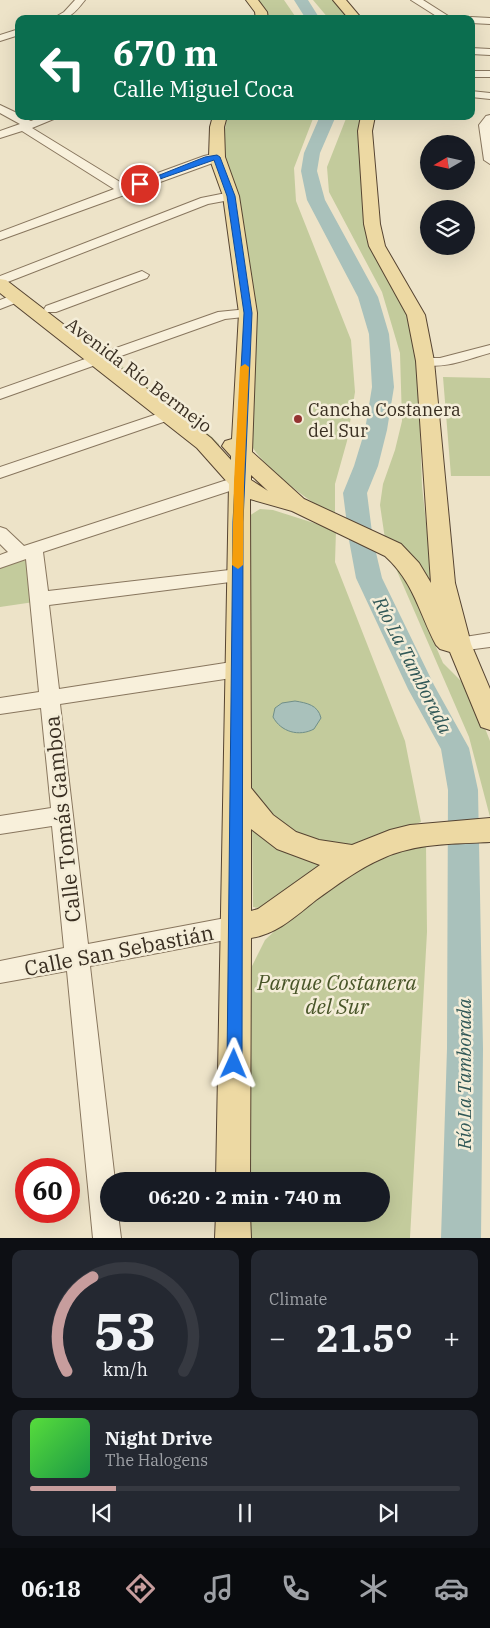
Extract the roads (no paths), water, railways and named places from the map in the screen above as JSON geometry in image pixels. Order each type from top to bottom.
[{"type":"main road","points":[[252,0],[261,15]]},
{"type":"main road","points":[[339,0],[354,15]]},
{"type":"main road","points":[[219,120],[217,127],[217,157],[231,196],[248,313],[239,482],[238,791],[233,1172]]},
{"type":"main road","points":[[367,120],[365,131],[372,224],[378,246],[416,314],[425,361],[443,583],[460,644],[490,720]]},
{"type":"main road","name":"Avenida Río Bermejo","points":[[3,277],[18,298],[106,356],[241,453],[298,505]]},
{"type":"main road","name":"Avenida Río Bermejo","points":[[3,277],[51,309],[106,356],[170,415],[204,443],[239,482],[260,496],[298,505],[393,550],[405,559],[419,580],[445,639],[450,644],[460,644]]},
{"type":"main road","points":[[238,791],[266,826],[286,841],[309,850],[354,858]]},
{"type":"main road","name":"Calle San Sebastián","points":[[236,927],[260,923],[268,919],[354,858],[390,842],[424,835],[490,830]]},
{"type":"main road","points":[[233,1222],[233,1238]]},
{"type":"street","points":[[65,15],[80,0]]},
{"type":"street","points":[[416,0],[441,15]]},
{"type":"street","points":[[475,20],[490,21]]},
{"type":"street","points":[[0,38],[15,33]]},
{"type":"street","points":[[475,51],[490,52]]},
{"type":"street","points":[[475,74],[490,74]]},
{"type":"street","points":[[475,94],[490,96]]},
{"type":"street","points":[[0,108],[15,118]]},
{"type":"street","points":[[490,118],[485,125],[490,160]]},
{"type":"street","points":[[18,120],[124,190]]},
{"type":"street","points":[[0,135],[44,120]]},
{"type":"street","points":[[0,236],[217,157]]},
{"type":"street","points":[[3,277],[205,201],[231,196]]},
{"type":"street","points":[[51,309],[142,275]]},
{"type":"street","points":[[0,305],[18,298]]},
{"type":"street","points":[[0,394],[223,315],[248,313]]},
{"type":"street","points":[[425,361],[440,362],[490,349]]},
{"type":"street","points":[[0,474],[170,415]]},
{"type":"street","points":[[0,562],[28,551],[239,482]]},
{"type":"street","points":[[0,533],[28,551]]},
{"type":"street","name":"Calle Tomás Gamboa","points":[[28,551],[39,599],[107,1238]]},
{"type":"street","points":[[39,599],[238,575]]},
{"type":"street","points":[[460,644],[490,640]]},
{"type":"street","points":[[0,706],[238,669]]},
{"type":"street","points":[[0,825],[62,815]]},
{"type":"street","name":"Calle San Sebastián","points":[[0,972],[236,927]]},
{"type":"water","points":[[295,701],[315,707],[320,714],[321,718],[314,729],[302,733],[291,732],[276,722],[273,717],[275,708],[282,703]]},
{"type":"waterway","name":"Río La Tamborada","points":[[301,0],[310,15]]},
{"type":"waterway","name":"Río La Tamborada","points":[[326,120],[312,153],[309,171],[316,200],[368,297],[379,334],[383,387],[376,430],[366,466],[355,493],[361,540],[369,578],[422,689],[455,748],[463,790],[465,1049],[461,1238]]},
{"type":"place","name":"Cancha Costanera del Sur","points":[[298,419]]},
{"type":"park label","name":"Parque Costanera del Sur","points":[[337,994]]}]
